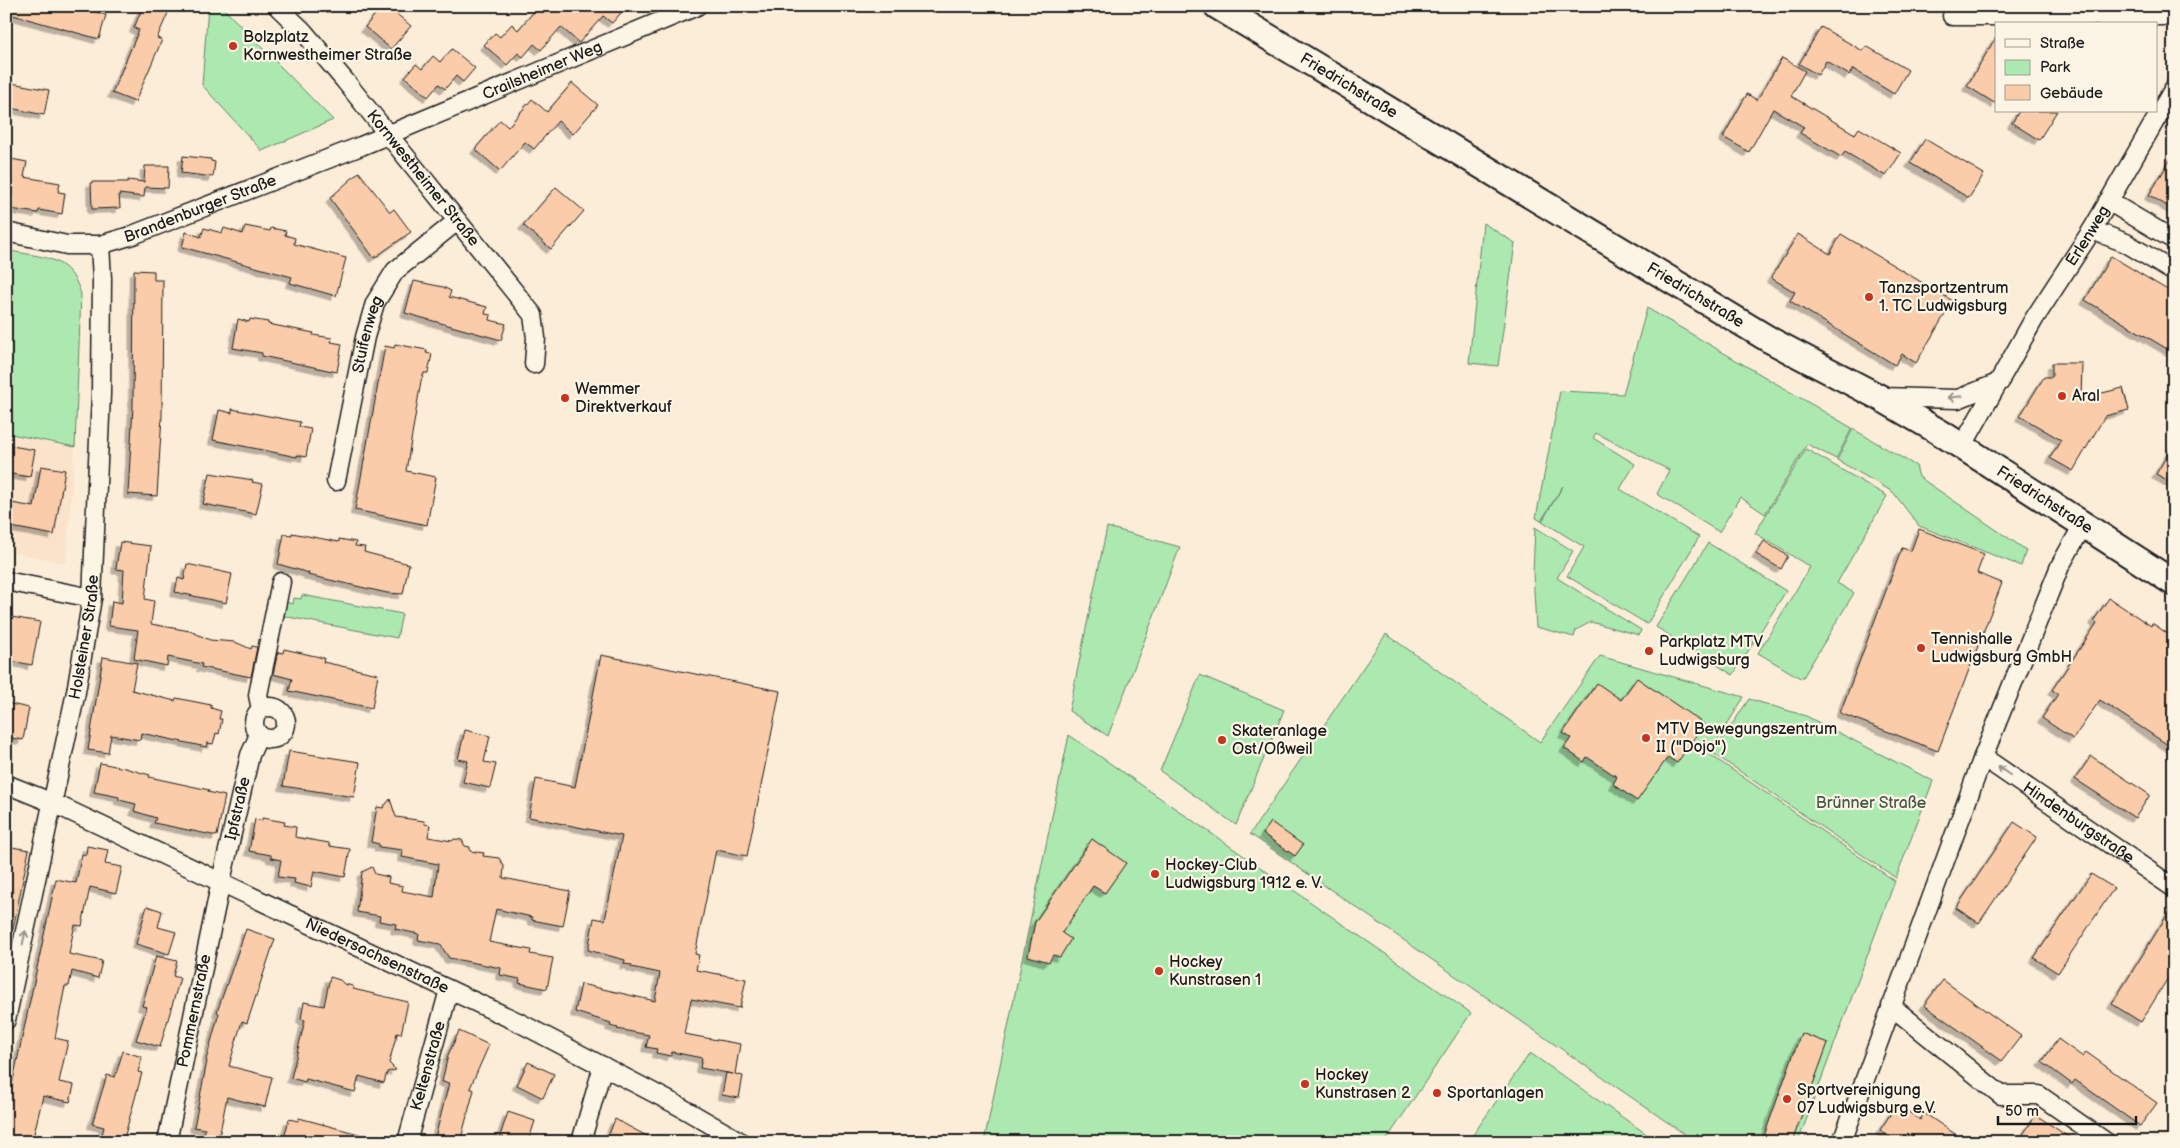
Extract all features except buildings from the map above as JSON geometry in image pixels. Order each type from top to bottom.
[{"type":"main road","name":"Friedrichstraße","points":[[1218,6],[1770,340],[1879,398],[1962,447],[2174,582]]},
{"type":"street","name":"Kornwestheimer Straße","points":[[278,6],[303,31],[389,135],[533,315],[536,338],[534,364]]},
{"type":"street","name":"Crailsheimer Weg","points":[[389,135],[697,6]]},
{"type":"street","points":[[1952,16],[2174,16]]},
{"type":"street","name":"Erlenweg","points":[[1962,447],[2034,319],[2092,230],[2174,88]]},
{"type":"street","name":"Brandenburger Straße","points":[[6,232],[67,245],[100,245],[130,236],[389,135]]},
{"type":"street","points":[[2108,201],[2174,240]]},
{"type":"street","name":"Stuifenweg","points":[[336,481],[365,337],[375,303],[395,271],[457,220]]},
{"type":"street","points":[[2092,230],[2126,243],[2174,272]]},
{"type":"street","name":"Holsteiner Straße","points":[[6,1020],[76,692],[92,598],[101,394],[102,279],[100,245]]},
{"type":"street","points":[[1879,398],[1958,398],[2000,382]]},
{"type":"street","points":[[1842,1142],[1983,757],[2060,566],[2083,525]]},
{"type":"street","points":[[6,581],[92,598]]},
{"type":"street","name":"Ipfstraße","points":[[221,881],[250,754],[258,735],[255,731],[254,719],[261,709],[258,696],[280,582]]},
{"type":"street","points":[[258,735],[269,740],[276,739],[286,729],[287,722],[280,710],[268,707],[261,709]]},
{"type":"street","name":"Hindenburgstraße","points":[[1983,757],[2174,888]]},
{"type":"street","name":"Niedersachsenstraße","points":[[6,784],[53,803],[520,1022],[741,1142]]},
{"type":"street","name":"Pommernstraße","points":[[167,1142],[221,881]]},
{"type":"street","name":"Keltenstraße","points":[[407,1142],[449,990]]},
{"type":"street","points":[[1891,1006],[2001,1095],[2039,1095],[2106,1142]]},
{"type":"street","points":[[580,1142],[603,1066]]},
{"type":"shaded area","points":[[6,435],[75,448],[66,563],[6,551]]},
{"type":"green space","name":"Bolzplatz Kornwestheimer Straße","points":[[208,6],[221,6],[333,120],[262,151],[202,85]]},
{"type":"green space","points":[[1483,223],[1515,243],[1498,366],[1469,363]]},
{"type":"green space","points":[[6,250],[53,260],[69,271],[76,281],[81,294],[75,447],[6,433]]},
{"type":"green space","points":[[1647,308],[1852,428],[1836,459],[1807,444],[1765,514],[1740,497],[1719,532],[1657,494],[1669,470],[1596,433],[1593,438],[1635,464],[1620,489],[1699,537],[1647,624],[1567,576],[1584,547],[1542,521],[1563,486],[1541,521],[1536,518],[1560,391],[1623,394]]},
{"type":"green space","points":[[1853,429],[1916,466],[1919,477],[2026,550],[2021,566],[1919,526],[1893,492],[1837,460]]},
{"type":"green space","points":[[1806,449],[1887,496],[1837,583],[1854,593],[1802,679],[1758,653],[1810,567],[1755,533]]},
{"type":"green space","points":[[1107,527],[1180,547],[1108,736],[1069,711]]},
{"type":"green space","points":[[1535,527],[1573,551],[1557,578],[1641,630],[1639,635],[1591,622],[1576,630],[1574,637],[1536,627],[1533,572]]},
{"type":"green space","points":[[1708,543],[1786,591],[1733,675],[1656,627]]},
{"type":"green space","points":[[302,595],[402,614],[397,638],[283,616],[285,602],[293,604],[294,598],[301,599]]},
{"type":"green space","points":[[1386,634],[1540,742],[1600,656],[1744,697],[1709,754],[1895,881],[1798,1142],[1696,1142],[1250,834]]},
{"type":"green space","name":"Skateranlage Ost/Oßweil","points":[[1200,675],[1284,710],[1236,825],[1160,771]]},
{"type":"green space","name":"Brünner Straße","points":[[1749,699],[1806,716],[1933,781],[1896,878],[1713,753]]},
{"type":"green space","name":"Hockey-Club Ludwigsburg 1912 e. V.","points":[[1069,735],[1471,1013],[1385,1142],[984,1142]]},
{"type":"green space","points":[[1530,1053],[1658,1142],[1468,1142]]},
{"type":"place","name":"Bolzplatz Kornwestheimer Straße","points":[[233,46]]},
{"type":"place","name":"Tanzsportzentrum 1. TC Ludwigsburg","points":[[1869,297]]},
{"type":"place","name":"Aral","points":[[2062,396]]},
{"type":"place","name":"Wemmer Direktverkauf","points":[[565,398]]},
{"type":"place","name":"Tennishalle Ludwigsburg GmbH","points":[[1921,648]]},
{"type":"place","name":"Parkplatz MTV Ludwigsburg","points":[[1649,651]]},
{"type":"place","name":"MTV Bewegungszentrum II (\"Dojo\")","points":[[1646,738]]},
{"type":"place","name":"Skateranlage Ost/Oßweil","points":[[1222,740]]},
{"type":"place","name":"Hockey-Club Ludwigsburg 1912 e. V.","points":[[1155,874]]},
{"type":"place","name":"Hockey Kunstrasen 1","points":[[1159,971]]},
{"type":"place","name":"Hockey Kunstrasen 2","points":[[1305,1084]]},
{"type":"place","name":"Sportanlagen","points":[[1437,1093]]},
{"type":"place","name":"Sportvereinigung 07 Ludwigsburg e.V.","points":[[1787,1099]]}]
